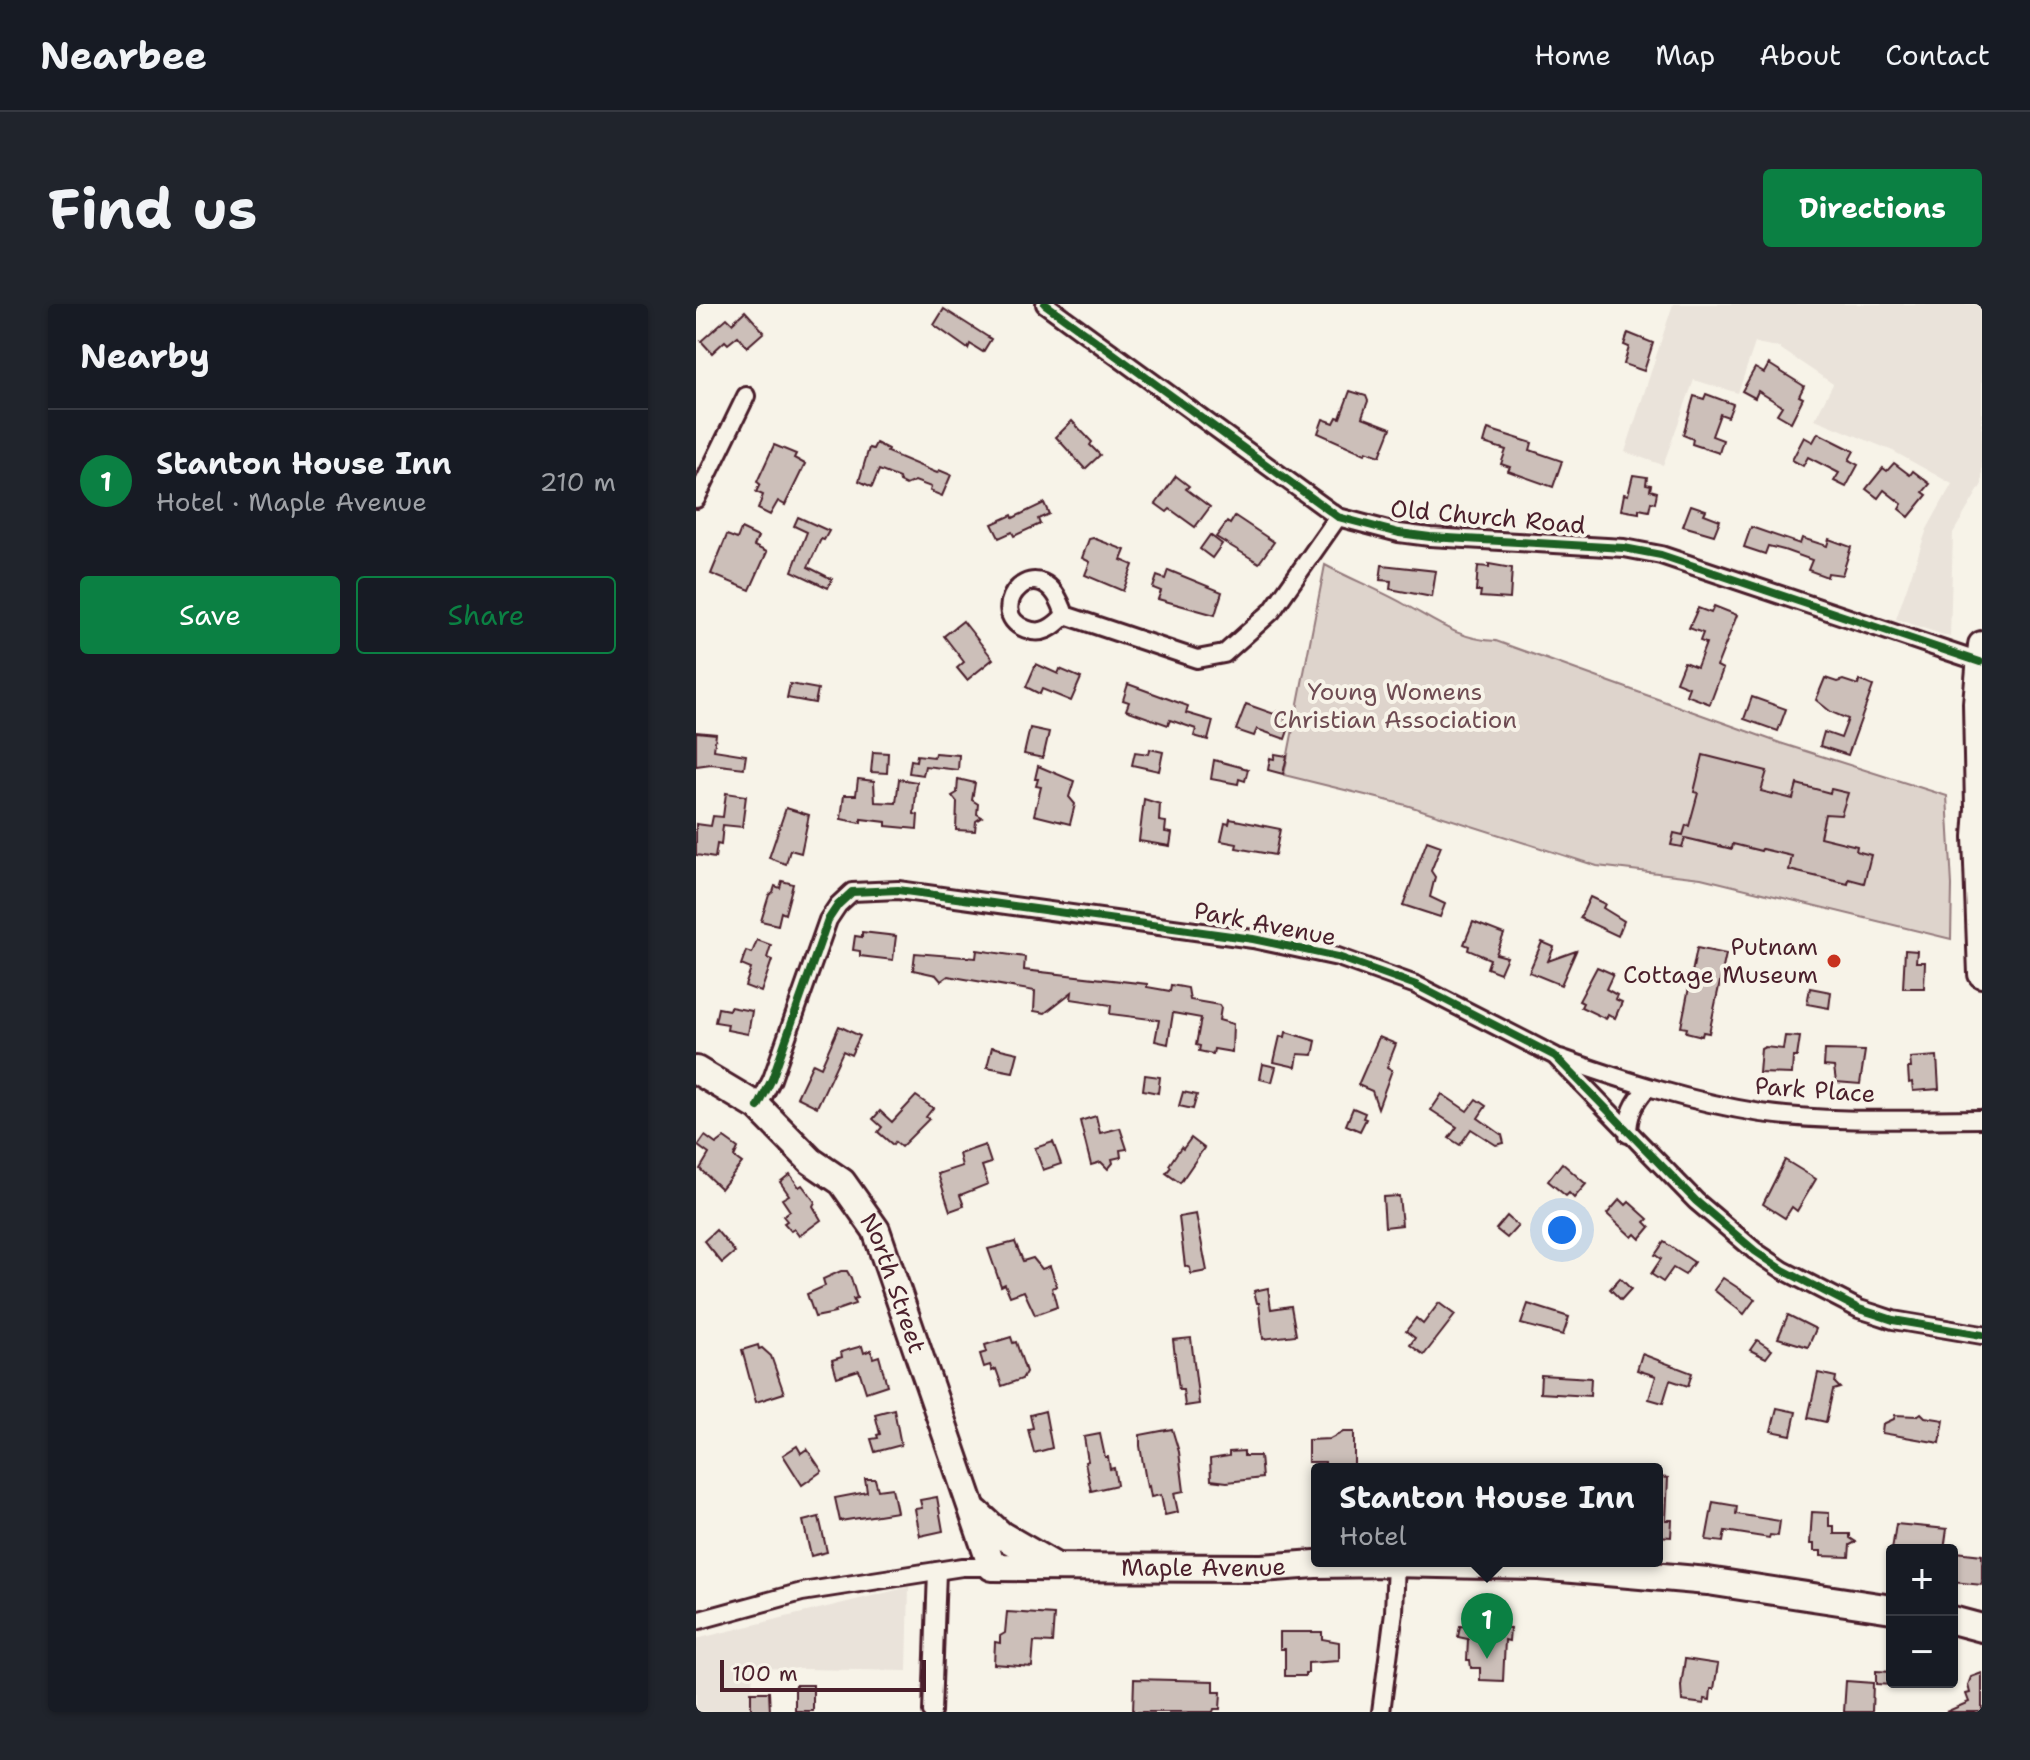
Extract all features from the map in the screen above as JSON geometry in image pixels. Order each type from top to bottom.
[{"type":"main road","points":[[1981,654],[1977,703],[1980,754],[1977,849],[1982,974]]},
{"type":"main road","name":"North Street","points":[[696,1070],[758,1107],[811,1161],[842,1182],[876,1230],[992,1567]]},
{"type":"main road","points":[[973,1508],[1001,1535],[1059,1569]]},
{"type":"main road","name":"Maple Avenue","points":[[992,1567],[1262,1568],[1311,1564]]},
{"type":"main road","name":"Maple Avenue","points":[[1539,1567],[1708,1581],[1886,1608]]},
{"type":"main road","points":[[1958,1622],[1982,1628]]},
{"type":"street","name":"Old Church Road","points":[[1045,304],[1338,517],[1399,533],[1430,537],[1624,548],[1661,555],[1981,654]]},
{"type":"street","points":[[696,499],[746,396]]},
{"type":"street","points":[[1065,615],[1197,659],[1224,654],[1272,611],[1338,517]]},
{"type":"street","name":"Park Avenue","points":[[758,1107],[772,1079],[828,920],[852,892],[898,890],[1222,934],[1338,957],[1416,985],[1555,1056],[1696,1201],[1755,1251],[1783,1270],[1867,1311],[1893,1320],[1982,1335]]},
{"type":"street","name":"Park Place","points":[[1555,1056],[1647,1088],[1763,1113],[1814,1117],[1982,1119]]},
{"type":"street","points":[[1628,1134],[1628,1119],[1638,1098],[1647,1088]]},
{"type":"street","points":[[696,1621],[802,1592],[962,1567],[992,1567]]},
{"type":"street","points":[[1381,1712],[1395,1603],[1396,1567]]},
{"type":"street","points":[[932,1712],[937,1571]]},
{"type":"shaded area","points":[[1673,304],[1982,304],[1982,484],[1953,533],[1950,637],[1896,619],[1927,529],[1952,484],[1893,451],[1815,419],[1833,384],[1778,347],[1755,343],[1738,393],[1694,380],[1663,465],[1625,452]]},
{"type":"shaded area","points":[[909,1587],[907,1671],[753,1668],[751,1712],[696,1712],[696,1639]]},
{"type":"green space","name":"Young Womens Christian Association","points":[[1325,565],[1459,633],[1496,641],[1780,743],[1947,796],[1952,885],[1951,939],[1701,878],[1597,866],[1406,805],[1284,775]]},
{"type":"building","points":[[944,309],[991,339],[983,352],[970,344],[968,349],[934,325]]},
{"type":"building","points":[[745,311],[764,332],[747,347],[738,336],[728,344],[725,341],[712,353],[701,341],[727,318],[732,323]]},
{"type":"building","points":[[1628,333],[1653,343],[1644,371],[1624,364],[1629,347],[1624,345]]},
{"type":"building","points":[[1769,364],[1804,386],[1799,396],[1803,398],[1791,422],[1777,414],[1782,406],[1758,391],[1755,398],[1742,391],[1755,368],[1764,373]]},
{"type":"building","points":[[1350,391],[1366,396],[1368,401],[1362,417],[1391,428],[1380,456],[1366,451],[1365,454],[1318,433],[1323,419],[1334,423],[1337,417],[1340,418]]},
{"type":"building","points":[[1706,394],[1733,404],[1728,417],[1720,414],[1712,436],[1723,440],[1719,453],[1692,444],[1693,439],[1683,435],[1694,396],[1704,399]]},
{"type":"building","points":[[1072,421],[1100,455],[1085,469],[1056,437]]},
{"type":"building","points":[[1488,429],[1532,443],[1530,450],[1562,461],[1553,487],[1508,471],[1510,467],[1501,464],[1506,450],[1484,443]]},
{"type":"building","points":[[1818,433],[1854,451],[1849,460],[1858,465],[1846,487],[1834,481],[1839,473],[1808,457],[1803,466],[1792,460],[1804,437],[1813,442]]},
{"type":"building","points":[[876,443],[888,449],[887,452],[937,473],[939,470],[951,475],[942,496],[930,491],[931,487],[915,481],[906,485],[899,478],[879,470],[872,487],[859,481],[869,448],[873,449]]},
{"type":"building","points":[[774,445],[796,454],[794,458],[805,464],[785,505],[778,501],[770,515],[758,509],[763,495],[756,492],[760,484],[757,482]]},
{"type":"building","points":[[1894,463],[1910,475],[1913,471],[1930,484],[1923,492],[1927,495],[1909,517],[1899,509],[1902,504],[1884,490],[1878,498],[1866,489],[1883,468],[1887,471]]},
{"type":"building","points":[[1633,475],[1647,477],[1646,484],[1651,485],[1650,490],[1657,492],[1655,503],[1651,502],[1649,511],[1621,510]]},
{"type":"building","points":[[1176,476],[1189,486],[1186,489],[1210,507],[1195,527],[1170,509],[1167,512],[1156,504]]},
{"type":"building","points":[[1044,503],[1049,514],[1038,519],[1040,524],[1014,536],[1012,532],[999,538],[992,524]]},
{"type":"building","points":[[1691,505],[1706,510],[1704,514],[1720,520],[1714,535],[1683,526]]},
{"type":"building","points":[[1235,516],[1274,542],[1259,563],[1216,537]]},
{"type":"building","points":[[798,517],[829,531],[824,540],[821,539],[808,567],[832,579],[828,588],[792,571],[807,532],[794,526]]},
{"type":"building","points":[[1751,527],[1800,544],[1802,538],[1827,546],[1829,539],[1851,547],[1842,575],[1828,573],[1827,577],[1808,570],[1812,560],[1784,550],[1768,546],[1765,554],[1744,547]]},
{"type":"building","points":[[741,529],[758,537],[754,546],[767,552],[750,590],[711,574],[727,535],[737,539]]},
{"type":"building","points":[[1210,535],[1222,544],[1212,558],[1200,549]]},
{"type":"building","points":[[1089,539],[1125,550],[1121,560],[1133,565],[1123,591],[1085,575],[1090,562],[1082,558]]},
{"type":"building","points":[[1489,564],[1512,568],[1510,599],[1480,597],[1481,591],[1476,591],[1478,566],[1489,567]]},
{"type":"building","points":[[1382,565],[1436,571],[1432,597],[1390,589],[1391,581],[1380,580]]},
{"type":"building","points":[[1168,570],[1222,592],[1215,615],[1158,599],[1161,591],[1153,588],[1157,576],[1165,579]]},
{"type":"building","points":[[1714,606],[1737,615],[1717,666],[1723,669],[1710,704],[1686,695],[1689,687],[1676,682],[1684,662],[1697,667],[1706,643],[1700,641],[1703,633],[1689,628],[1698,608],[1711,613]]},
{"type":"building","points":[[963,621],[993,659],[967,680],[957,668],[964,662],[944,636]]},
{"type":"building","points":[[1036,664],[1058,674],[1060,669],[1081,678],[1071,701],[1042,689],[1040,694],[1026,687]]},
{"type":"building","points":[[1825,678],[1858,685],[1859,680],[1873,686],[1848,755],[1820,746],[1824,732],[1841,738],[1848,719],[1831,712],[1816,700]]},
{"type":"building","points":[[790,684],[818,689],[815,703],[787,698]]},
{"type":"building","points":[[1128,684],[1188,706],[1186,713],[1213,721],[1208,740],[1194,736],[1196,729],[1170,720],[1168,725],[1126,710],[1129,702],[1123,700]]},
{"type":"building","points":[[1752,697],[1786,709],[1778,731],[1744,719]]},
{"type":"building","points":[[1246,704],[1274,714],[1278,711],[1283,713],[1285,719],[1291,722],[1285,739],[1257,729],[1254,736],[1236,730]]},
{"type":"building","points":[[1030,728],[1049,732],[1043,758],[1024,754]]},
{"type":"building","points":[[696,732],[716,734],[714,750],[746,755],[744,768],[711,764],[696,766]]},
{"type":"building","points":[[1150,749],[1163,752],[1159,771],[1132,765],[1135,752],[1149,754]]},
{"type":"building","points":[[873,752],[888,753],[887,773],[871,772]]},
{"type":"building","points":[[935,753],[959,755],[958,770],[925,766],[923,775],[909,773],[911,760],[916,761],[917,755],[934,757]]},
{"type":"building","points":[[1275,754],[1287,756],[1283,774],[1268,770],[1270,758],[1274,759]]},
{"type":"building","points":[[1703,755],[1767,771],[1761,791],[1793,799],[1797,784],[1830,793],[1831,789],[1848,793],[1841,815],[1825,814],[1820,837],[1857,846],[1856,851],[1871,855],[1864,883],[1849,879],[1848,884],[1789,870],[1792,856],[1762,849],[1733,844],[1732,849],[1685,838],[1682,847],[1671,845],[1674,833],[1683,835],[1686,825],[1689,826],[1698,793],[1694,792]]},
{"type":"building","points":[[1214,760],[1248,769],[1245,781],[1239,779],[1238,784],[1211,779]]},
{"type":"building","points":[[1038,766],[1074,781],[1069,797],[1075,804],[1070,824],[1034,815],[1041,787],[1036,786],[1038,779],[1035,779]]},
{"type":"building","points":[[858,779],[874,781],[875,802],[896,803],[899,779],[917,782],[914,814],[918,815],[917,829],[886,826],[886,822],[861,819],[861,823],[841,819],[844,795],[856,795]]},
{"type":"building","points":[[958,779],[975,783],[972,800],[978,804],[977,814],[982,817],[976,821],[975,831],[956,830],[957,802],[952,796],[957,793]]},
{"type":"building","points":[[726,793],[746,796],[742,827],[723,825],[721,845],[717,844],[715,858],[696,855],[696,824],[711,826],[713,816],[723,817]]},
{"type":"building","points":[[1144,799],[1160,804],[1159,821],[1166,822],[1165,832],[1172,833],[1170,846],[1139,841]]},
{"type":"building","points":[[786,808],[809,815],[801,853],[790,850],[786,864],[769,858]]},
{"type":"building","points":[[1230,819],[1280,829],[1275,855],[1236,848],[1237,844],[1221,841],[1225,823],[1229,824]]},
{"type":"building","points":[[1427,841],[1441,846],[1431,871],[1435,877],[1430,897],[1445,904],[1440,917],[1403,905]]},
{"type":"building","points":[[782,881],[793,884],[785,914],[781,912],[778,925],[761,921],[769,895],[775,886],[780,888]]},
{"type":"building","points":[[1590,897],[1605,904],[1603,908],[1624,921],[1618,936],[1580,918]]},
{"type":"building","points":[[1473,922],[1504,934],[1496,954],[1507,957],[1500,973],[1487,968],[1490,959],[1468,950],[1469,946],[1464,944]]},
{"type":"building","points":[[862,932],[896,936],[893,960],[860,956],[860,951],[853,950],[855,936],[862,937]]},
{"type":"building","points":[[757,940],[771,945],[767,958],[772,960],[761,992],[745,986],[751,969],[741,965],[746,951],[752,953]]},
{"type":"building","points":[[1542,942],[1554,947],[1548,961],[1576,951],[1561,985],[1529,972]]},
{"type":"building","points":[[1697,948],[1726,954],[1709,1033],[1703,1032],[1702,1036],[1686,1032],[1687,1028],[1681,1027]]},
{"type":"building","points":[[977,950],[1025,957],[1024,970],[1147,984],[1147,987],[1170,991],[1171,985],[1188,988],[1190,1000],[1219,1005],[1219,1020],[1233,1024],[1232,1052],[1214,1049],[1213,1054],[1199,1051],[1200,1046],[1196,1045],[1201,1018],[1173,1013],[1168,1044],[1155,1041],[1159,1020],[1110,1014],[1111,1005],[1071,999],[1072,992],[1045,1013],[1034,1011],[1035,991],[948,976],[941,981],[936,975],[913,970],[915,953],[976,958]]},
{"type":"building","points":[[1905,950],[1917,951],[1916,962],[1925,962],[1924,988],[1903,988]]},
{"type":"building","points":[[1597,967],[1613,974],[1606,989],[1622,1002],[1615,1018],[1608,1014],[1606,1019],[1581,1007],[1583,1003],[1579,1001]]},
{"type":"building","points":[[1810,988],[1831,992],[1829,1008],[1807,1004]]},
{"type":"building","points":[[730,1007],[752,1011],[748,1034],[727,1030],[728,1024],[715,1022],[718,1008],[729,1010]]},
{"type":"building","points":[[839,1026],[860,1036],[851,1055],[843,1051],[817,1107],[797,1097],[813,1063],[821,1067]]},
{"type":"building","points":[[1286,1032],[1316,1041],[1313,1055],[1298,1054],[1296,1067],[1274,1062],[1280,1036],[1285,1037]]},
{"type":"building","points":[[1785,1036],[1800,1037],[1797,1057],[1793,1057],[1792,1074],[1759,1073],[1761,1049],[1783,1049]]},
{"type":"building","points":[[1379,1037],[1396,1044],[1387,1067],[1392,1070],[1378,1108],[1372,1091],[1358,1085]]},
{"type":"building","points":[[992,1047],[1018,1053],[1013,1072],[987,1067]]},
{"type":"building","points":[[1825,1050],[1865,1051],[1860,1084],[1836,1082],[1834,1067],[1824,1066]]},
{"type":"building","points":[[1937,1056],[1939,1089],[1913,1091],[1912,1082],[1909,1083],[1910,1058]]},
{"type":"building","points":[[1263,1064],[1276,1067],[1272,1082],[1260,1079]]},
{"type":"building","points":[[1145,1075],[1160,1077],[1158,1093],[1143,1090]]},
{"type":"building","points":[[1183,1092],[1197,1095],[1193,1109],[1179,1106]]},
{"type":"building","points":[[1442,1094],[1467,1111],[1476,1099],[1486,1106],[1478,1118],[1502,1135],[1504,1143],[1496,1145],[1471,1129],[1460,1145],[1449,1138],[1457,1127],[1431,1110]]},
{"type":"building","points":[[916,1096],[933,1108],[926,1117],[929,1119],[901,1147],[895,1142],[893,1145],[878,1132],[882,1127],[873,1119],[880,1111],[892,1122]]},
{"type":"building","points":[[1353,1108],[1365,1113],[1363,1118],[1366,1119],[1360,1131],[1346,1125]]},
{"type":"building","points":[[1096,1116],[1100,1133],[1120,1128],[1127,1149],[1120,1150],[1121,1157],[1112,1159],[1113,1163],[1108,1169],[1101,1162],[1091,1165],[1080,1121]]},
{"type":"building","points":[[705,1136],[716,1144],[724,1138],[738,1148],[734,1157],[742,1163],[721,1189],[700,1169],[709,1154],[698,1146]]},
{"type":"building","points":[[1191,1138],[1204,1148],[1180,1183],[1166,1173],[1181,1147],[1183,1149]]},
{"type":"building","points":[[1053,1142],[1061,1164],[1043,1170],[1035,1148]]},
{"type":"building","points":[[985,1145],[991,1163],[982,1166],[988,1184],[960,1195],[964,1206],[950,1211],[938,1174],[962,1166],[959,1154]]},
{"type":"building","points":[[1785,1160],[1816,1179],[1797,1211],[1792,1207],[1785,1218],[1763,1204]]},
{"type":"building","points":[[1562,1163],[1586,1184],[1574,1198],[1569,1193],[1566,1196],[1548,1181]]},
{"type":"building","points":[[790,1174],[815,1202],[813,1206],[821,1220],[799,1236],[784,1223],[787,1221],[783,1216],[790,1211],[782,1199],[789,1195],[780,1182]]},
{"type":"building","points":[[1399,1196],[1402,1225],[1385,1227],[1383,1197]]},
{"type":"building","points":[[1620,1199],[1626,1205],[1629,1202],[1648,1219],[1645,1222],[1650,1227],[1640,1239],[1635,1234],[1632,1237],[1607,1214]]},
{"type":"building","points":[[1196,1214],[1207,1271],[1191,1274],[1190,1268],[1185,1266],[1179,1217]]},
{"type":"building","points":[[1507,1216],[1518,1226],[1507,1238],[1496,1229]]},
{"type":"building","points":[[716,1230],[735,1252],[722,1263],[704,1241]]},
{"type":"building","points":[[1015,1242],[1023,1261],[1033,1258],[1042,1269],[1050,1266],[1057,1286],[1052,1288],[1057,1307],[1035,1315],[1024,1291],[1010,1296],[1005,1284],[1001,1286],[988,1249]]},
{"type":"building","points":[[1664,1242],[1694,1262],[1685,1275],[1673,1268],[1663,1282],[1651,1274],[1661,1259],[1655,1255]]},
{"type":"building","points":[[847,1271],[851,1278],[857,1298],[853,1299],[855,1304],[815,1317],[807,1294],[825,1286],[823,1279]]},
{"type":"building","points":[[1620,1278],[1631,1289],[1621,1300],[1610,1289]]},
{"type":"building","points":[[1723,1278],[1755,1299],[1744,1314],[1714,1290]]},
{"type":"building","points":[[1268,1288],[1271,1309],[1291,1306],[1296,1335],[1263,1339],[1259,1303],[1254,1291]]},
{"type":"building","points":[[1439,1303],[1455,1315],[1424,1355],[1410,1345],[1415,1338],[1406,1331],[1416,1318],[1423,1324]]},
{"type":"building","points":[[1528,1304],[1569,1317],[1563,1335],[1521,1324]]},
{"type":"building","points":[[1788,1315],[1816,1329],[1808,1347],[1778,1338]]},
{"type":"building","points":[[1011,1337],[1013,1343],[1016,1342],[1026,1372],[1022,1379],[1002,1386],[996,1369],[992,1371],[990,1365],[984,1367],[980,1354],[987,1352],[985,1345]]},
{"type":"building","points":[[1191,1338],[1199,1404],[1185,1406],[1183,1390],[1179,1390],[1173,1340]]},
{"type":"building","points":[[1757,1340],[1772,1350],[1766,1358],[1750,1350]]},
{"type":"building","points":[[758,1345],[759,1349],[771,1356],[784,1393],[756,1402],[742,1350]]},
{"type":"building","points":[[862,1346],[864,1353],[871,1350],[873,1358],[879,1356],[887,1385],[866,1392],[859,1370],[837,1377],[832,1360],[842,1357],[841,1352]]},
{"type":"building","points":[[1642,1354],[1692,1373],[1688,1386],[1670,1380],[1663,1403],[1649,1399],[1656,1376],[1637,1370]]},
{"type":"building","points":[[1818,1373],[1836,1377],[1835,1383],[1840,1388],[1833,1390],[1826,1422],[1808,1418]]},
{"type":"building","points":[[1541,1375],[1591,1378],[1590,1396],[1540,1393]]},
{"type":"building","points":[[1777,1408],[1796,1412],[1791,1435],[1771,1431]]},
{"type":"building","points":[[894,1409],[901,1445],[875,1452],[871,1439],[878,1438],[880,1434],[875,1414]]},
{"type":"building","points":[[1045,1411],[1052,1448],[1034,1453],[1028,1429],[1033,1428],[1030,1415]]},
{"type":"building","points":[[1921,1413],[1925,1417],[1944,1420],[1940,1443],[1882,1433],[1883,1424],[1894,1419],[1895,1415],[1917,1416]]},
{"type":"building","points":[[1172,1429],[1179,1452],[1184,1491],[1174,1493],[1178,1512],[1165,1515],[1161,1495],[1151,1497],[1147,1487],[1140,1435]]},
{"type":"building","points":[[1343,1432],[1354,1432],[1354,1463],[1308,1462],[1308,1440],[1330,1439]]},
{"type":"building","points":[[1100,1434],[1105,1457],[1108,1457],[1110,1469],[1114,1468],[1117,1485],[1091,1491],[1084,1437]]},
{"type":"building","points":[[797,1446],[801,1453],[807,1449],[822,1471],[802,1485],[783,1455]]},
{"type":"building","points":[[1244,1451],[1244,1456],[1260,1456],[1262,1478],[1227,1482],[1211,1480],[1210,1459],[1229,1456],[1229,1452]]},
{"type":"building","points":[[1663,1478],[1668,1478],[1666,1520],[1672,1520],[1671,1537],[1663,1536]]},
{"type":"building","points":[[865,1479],[875,1479],[878,1490],[892,1488],[897,1512],[840,1521],[835,1498],[867,1492]]},
{"type":"building","points":[[937,1497],[943,1531],[920,1536],[915,1509],[922,1508],[920,1500]]},
{"type":"building","points":[[1713,1502],[1737,1506],[1736,1514],[1780,1521],[1778,1536],[1770,1535],[1769,1538],[1725,1531],[1723,1542],[1706,1540]]},
{"type":"building","points":[[1812,1512],[1829,1513],[1829,1526],[1834,1526],[1834,1534],[1850,1534],[1856,1542],[1850,1545],[1849,1557],[1821,1556],[1821,1551],[1814,1551],[1814,1544],[1810,1544]]},
{"type":"building","points":[[819,1517],[827,1552],[811,1556],[803,1521]]},
{"type":"building","points":[[1896,1524],[1947,1529],[1945,1544],[1893,1544]]},
{"type":"building","points":[[1958,1552],[1982,1555],[1982,1585],[1958,1583]]},
{"type":"building","points":[[1007,1612],[1054,1615],[1052,1643],[1034,1642],[1032,1667],[994,1664],[995,1642],[1000,1643],[1000,1636],[1005,1633]]},
{"type":"building","points":[[1460,1626],[1497,1630],[1497,1627],[1510,1628],[1509,1641],[1505,1640],[1503,1681],[1480,1680],[1480,1668],[1471,1668],[1470,1660],[1467,1660],[1468,1639],[1458,1637]]},
{"type":"building","points":[[1280,1632],[1322,1632],[1322,1639],[1339,1642],[1339,1661],[1308,1663],[1305,1676],[1285,1676],[1285,1649],[1280,1649]]},
{"type":"building","points":[[1685,1659],[1718,1664],[1714,1689],[1711,1689],[1710,1700],[1705,1699],[1704,1704],[1682,1701]]},
{"type":"building","points":[[1876,1671],[1886,1672],[1886,1685],[1876,1684]]},
{"type":"building","points":[[1982,1673],[1982,1712],[1946,1712],[1969,1702],[1966,1694],[1970,1693],[1968,1685],[1971,1677]]},
{"type":"building","points":[[1134,1679],[1214,1681],[1214,1692],[1221,1692],[1220,1709],[1213,1712],[1133,1712]]},
{"type":"building","points":[[1846,1681],[1873,1683],[1872,1712],[1844,1712]]},
{"type":"building","points":[[795,1685],[813,1685],[813,1711],[795,1711]]},
{"type":"building","points":[[751,1692],[769,1692],[770,1712],[751,1712]]},
{"type":"cycle path","points":[[1045,304],[1338,517],[1399,533],[1430,537],[1624,548],[1661,555],[1980,662]]},
{"type":"cycle path","points":[[758,1107],[772,1079],[828,920],[852,892],[898,890],[1253,939],[1338,957],[1416,985],[1555,1056],[1696,1201],[1755,1251],[1783,1270],[1859,1309],[1893,1320],[1982,1335]]},
{"type":"place","name":"Putnam Cottage Museum","points":[[1834,961]]},
{"type":"place","name":"Stanton House Inn","points":[[1487,1659]]}]
